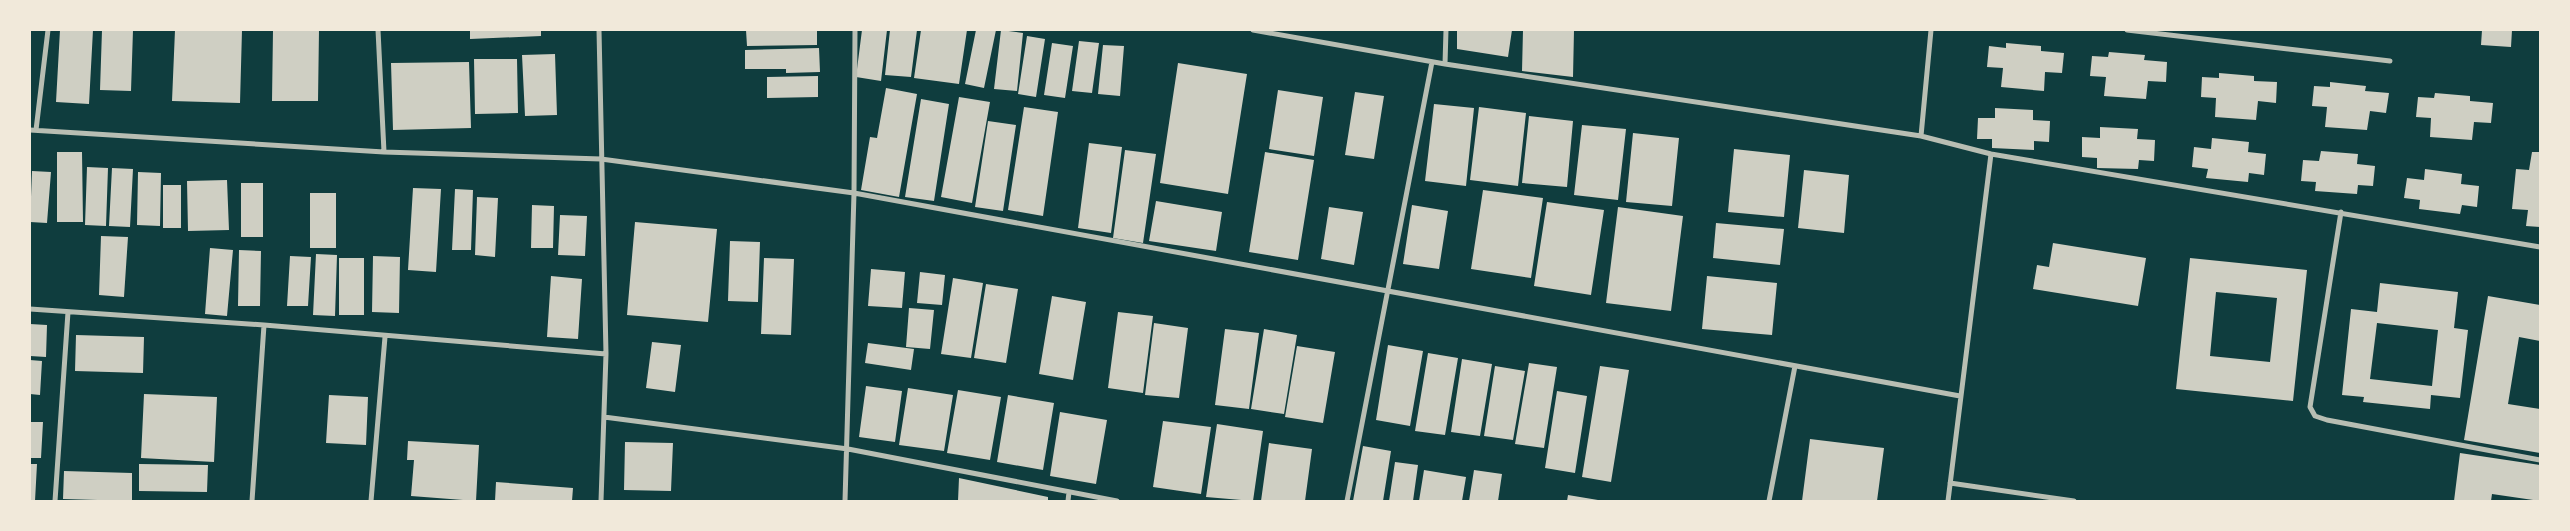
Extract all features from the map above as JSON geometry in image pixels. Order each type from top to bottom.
[{"type":"street","points":[[48,30],[33,130],[384,152],[601,159],[854,193],[1960,396]]},
{"type":"street","points":[[378,30],[384,152]]},
{"type":"street","points":[[599,30],[606,354],[601,501]]},
{"type":"street","points":[[845,501],[854,193],[855,30]]},
{"type":"street","points":[[1253,30],[1432,62],[1921,136],[1991,154],[2540,247]]},
{"type":"street","points":[[1445,64],[1446,30]]},
{"type":"street","points":[[1921,136],[1931,30]]},
{"type":"street","points":[[2127,30],[2390,61]]},
{"type":"street","points":[[1347,501],[1432,62]]},
{"type":"street","points":[[1948,501],[1991,154]]},
{"type":"street","points":[[2341,212],[2310,407],[2315,416],[2327,420],[2540,460]]},
{"type":"street","points":[[30,309],[264,325],[385,337],[606,354]]},
{"type":"street","points":[[55,501],[68,312]]},
{"type":"street","points":[[252,501],[264,325]]},
{"type":"street","points":[[371,501],[385,337]]},
{"type":"street","points":[[1770,501],[1795,366]]},
{"type":"street","points":[[604,417],[848,449],[1117,501]]},
{"type":"street","points":[[1950,483],[2074,501]]},
{"type":"street","points":[[1068,501],[1069,492]]},
{"type":"building","points":[[60,30],[93,30],[89,104],[56,102]]},
{"type":"building","points":[[102,30],[133,30],[131,91],[100,90]]},
{"type":"building","points":[[175,30],[242,30],[240,103],[172,101]]},
{"type":"building","points":[[273,30],[319,30],[318,101],[272,101]]},
{"type":"building","points":[[470,30],[541,30],[541,36],[470,39]]},
{"type":"building","points":[[746,30],[817,30],[817,45],[747,46]]},
{"type":"building","points":[[862,30],[887,30],[881,81],[856,77]]},
{"type":"building","points":[[890,30],[917,30],[911,77],[885,75]]},
{"type":"building","points":[[921,30],[967,30],[959,84],[914,78]]},
{"type":"building","points":[[976,30],[996,30],[984,88],[965,84]]},
{"type":"building","points":[[1001,30],[1023,33],[1017,91],[994,89]]},
{"type":"building","points":[[1457,30],[1512,30],[1508,57],[1457,49]]},
{"type":"building","points":[[1523,30],[1574,30],[1573,77],[1522,71]]},
{"type":"building","points":[[2482,30],[2512,30],[2511,47],[2481,45]]},
{"type":"building","points":[[1027,36],[1045,39],[1036,97],[1018,94]]},
{"type":"building","points":[[1079,41],[1099,43],[1092,93],[1072,91]]},
{"type":"building","points":[[1052,43],[1073,46],[1065,98],[1044,95]]},
{"type":"building","points":[[2006,43],[2041,46],[2041,51],[2064,53],[2062,73],[2045,72],[2044,91],[2001,87],[2003,68],[1987,67],[1989,46],[2006,48]]},
{"type":"building","points":[[1103,45],[1124,46],[1120,96],[1098,94]]},
{"type":"building","points":[[819,48],[820,72],[786,73],[786,69],[745,69],[745,50]]},
{"type":"building","points":[[2109,52],[2145,55],[2144,60],[2167,62],[2166,82],[2148,81],[2146,99],[2104,96],[2106,77],[2090,76],[2092,56],[2108,57]]},
{"type":"building","points":[[555,54],[557,115],[525,116],[522,55]]},
{"type":"building","points":[[474,59],[517,59],[518,113],[475,114]]},
{"type":"building","points":[[469,62],[471,128],[393,130],[391,63]]},
{"type":"building","points":[[1178,63],[1247,74],[1228,194],[1160,183]]},
{"type":"building","points":[[2219,73],[2254,76],[2254,81],[2277,82],[2276,103],[2258,101],[2256,120],[2215,117],[2216,98],[2201,97],[2202,77],[2219,78]]},
{"type":"building","points":[[818,76],[818,97],[767,98],[767,77]]},
{"type":"building","points":[[2330,82],[2366,86],[2365,91],[2389,93],[2386,113],[2370,111],[2367,130],[2325,127],[2327,107],[2312,106],[2314,86],[2330,87]]},
{"type":"building","points":[[886,88],[917,94],[899,197],[861,190],[870,137],[877,138]]},
{"type":"building","points":[[1278,90],[1323,97],[1314,156],[1269,149]]},
{"type":"building","points":[[1355,92],[1384,96],[1374,159],[1345,155]]},
{"type":"building","points":[[2435,93],[2470,96],[2470,101],[2493,103],[2491,123],[2474,122],[2472,140],[2430,137],[2431,118],[2416,117],[2418,97],[2434,98]]},
{"type":"building","points":[[959,97],[990,102],[972,203],[941,197]]},
{"type":"building","points":[[921,99],[949,104],[934,201],[905,197]]},
{"type":"building","points":[[1434,104],[1474,108],[1466,186],[1425,181]]},
{"type":"building","points":[[1024,107],[1058,112],[1043,216],[1008,210]]},
{"type":"building","points":[[1479,107],[1526,113],[1518,186],[1470,180]]},
{"type":"building","points":[[1995,108],[2033,110],[2033,120],[2050,121],[2049,142],[2034,141],[2034,150],[1992,148],[1992,139],[1977,139],[1978,118],[1995,118]]},
{"type":"building","points":[[1529,116],[1573,121],[1567,187],[1522,183]]},
{"type":"building","points":[[988,121],[1016,125],[1003,211],[975,207]]},
{"type":"building","points":[[1582,125],[1626,129],[1618,200],[1574,195]]},
{"type":"building","points":[[2100,127],[2138,129],[2137,139],[2155,140],[2154,161],[2139,160],[2138,169],[2097,168],[2097,158],[2082,157],[2082,137],[2100,138]]},
{"type":"building","points":[[1633,133],[1679,138],[1672,206],[1626,202]]},
{"type":"building","points":[[2212,138],[2249,142],[2248,152],[2266,154],[2264,175],[2249,173],[2248,182],[2206,178],[2208,169],[2192,167],[2194,147],[2211,149]]},
{"type":"building","points":[[1089,143],[1122,147],[1111,233],[1078,228]]},
{"type":"building","points":[[1734,149],[1790,155],[1784,217],[1728,212]]},
{"type":"building","points":[[1125,150],[1156,154],[1143,243],[1113,238]]},
{"type":"building","points":[[2321,151],[2358,154],[2357,164],[2375,166],[2373,186],[2358,185],[2357,194],[2315,191],[2316,182],[2301,181],[2303,160],[2319,161]]},
{"type":"building","points":[[57,152],[82,152],[83,222],[57,222]]},
{"type":"building","points":[[1265,152],[1314,160],[1298,260],[1249,252]]},
{"type":"building","points":[[2532,152],[2540,152],[2540,227],[2526,226],[2528,210],[2512,209],[2516,169],[2529,170]]},
{"type":"building","points":[[87,167],[108,168],[106,226],[85,225]]},
{"type":"building","points":[[112,168],[133,169],[130,227],[109,226]]},
{"type":"building","points":[[2425,169],[2462,174],[2461,184],[2479,186],[2477,207],[2462,205],[2460,214],[2419,209],[2420,200],[2404,198],[2407,178],[2424,180]]},
{"type":"building","points":[[1804,170],[1849,175],[1844,233],[1798,228]]},
{"type":"building","points":[[32,171],[51,172],[47,223],[30,222]]},
{"type":"building","points":[[138,172],[161,173],[160,226],[137,225]]},
{"type":"building","points":[[227,180],[229,230],[188,231],[187,181]]},
{"type":"building","points":[[241,183],[263,183],[263,237],[241,237]]},
{"type":"building","points":[[163,185],[181,185],[181,228],[163,228]]},
{"type":"building","points":[[413,188],[441,189],[436,272],[408,270]]},
{"type":"building","points":[[455,189],[473,190],[471,250],[452,250]]},
{"type":"building","points":[[1483,190],[1543,198],[1531,278],[1471,269]]},
{"type":"building","points":[[310,193],[336,193],[336,248],[310,248]]},
{"type":"building","points":[[477,197],[498,198],[495,257],[475,255]]},
{"type":"building","points":[[1156,201],[1222,212],[1216,251],[1149,241]]},
{"type":"building","points":[[1547,202],[1604,210],[1591,295],[1534,286]]},
{"type":"building","points":[[532,205],[554,206],[553,248],[531,248]]},
{"type":"building","points":[[1412,205],[1448,211],[1439,269],[1403,264]]},
{"type":"building","points":[[1329,207],[1363,212],[1354,265],[1321,259]]},
{"type":"building","points":[[1618,207],[1683,216],[1671,311],[1606,303]]},
{"type":"building","points":[[560,215],[587,216],[585,256],[558,255]]},
{"type":"building","points":[[635,222],[717,229],[708,322],[627,315]]},
{"type":"building","points":[[1716,223],[1784,229],[1780,265],[1713,258]]},
{"type":"building","points":[[101,236],[128,237],[124,297],[99,295]]},
{"type":"building","points":[[730,241],[760,242],[758,302],[728,301]]},
{"type":"building","points":[[2053,243],[2146,258],[2138,306],[2033,289],[2037,265],[2049,267]]},
{"type":"building","points":[[210,248],[233,250],[227,316],[205,314]]},
{"type":"building","points":[[239,250],[261,251],[260,306],[238,306]]},
{"type":"building","points":[[316,254],[337,255],[335,316],[313,315]]},
{"type":"building","points":[[290,256],[311,257],[308,306],[287,306]]},
{"type":"building","points":[[373,256],[400,257],[399,313],[372,312]]},
{"type":"building","points":[[339,258],[364,258],[364,315],[339,315]]},
{"type":"building","points":[[764,258],[794,259],[791,335],[761,334]]},
{"type":"building","points":[[2190,258],[2307,270],[2293,401],[2176,389]],"holes":[[[2216,292],[2277,298],[2270,362],[2210,356]]]},
{"type":"building","points":[[871,269],[905,272],[902,308],[868,306]]},
{"type":"building","points":[[920,272],[945,275],[942,305],[917,303]]},
{"type":"building","points":[[551,276],[582,279],[578,339],[547,337]]},
{"type":"building","points":[[1707,276],[1777,283],[1772,335],[1702,329]]},
{"type":"building","points":[[953,278],[983,283],[971,358],[941,354]]},
{"type":"building","points":[[2380,283],[2458,292],[2454,328],[2468,330],[2460,398],[2431,395],[2430,409],[2363,402],[2364,397],[2342,395],[2351,309],[2377,312]],"holes":[[[2377,323],[2438,330],[2432,386],[2370,379]]]},
{"type":"building","points":[[986,284],[1018,289],[1006,363],[974,358]]},
{"type":"building","points":[[1052,296],[1086,302],[1073,380],[1039,374]]},
{"type":"building","points":[[2488,296],[2540,305],[2540,341],[2519,337],[2508,404],[2540,409],[2540,453],[2464,440]]},
{"type":"building","points":[[909,308],[934,310],[930,349],[906,347]]},
{"type":"building","points":[[1118,312],[1153,316],[1143,393],[1108,388]]},
{"type":"building","points":[[1154,323],[1188,328],[1179,398],[1145,395]]},
{"type":"building","points":[[30,324],[47,325],[46,357],[30,356]]},
{"type":"building","points":[[1225,329],[1259,333],[1249,409],[1215,405]]},
{"type":"building","points":[[1264,329],[1297,335],[1284,414],[1251,409]]},
{"type":"building","points":[[76,335],[144,337],[143,373],[75,371]]},
{"type":"building","points":[[652,342],[681,345],[675,392],[646,388]]},
{"type":"building","points":[[868,343],[914,349],[911,370],[865,363]]},
{"type":"building","points":[[1388,345],[1423,351],[1410,426],[1376,420]]},
{"type":"building","points":[[1297,346],[1335,352],[1323,423],[1285,417]]},
{"type":"building","points":[[1428,353],[1458,358],[1445,435],[1415,431]]},
{"type":"building","points":[[1462,359],[1492,364],[1480,436],[1451,432]]},
{"type":"building","points":[[30,360],[42,361],[40,395],[30,394]]},
{"type":"building","points":[[1529,363],[1557,367],[1544,448],[1515,444]]},
{"type":"building","points":[[1495,366],[1525,371],[1513,440],[1484,436]]},
{"type":"building","points":[[1600,366],[1629,370],[1611,482],[1582,477]]},
{"type":"building","points":[[866,386],[902,391],[895,442],[859,437]]},
{"type":"building","points":[[908,388],[953,395],[944,451],[899,445]]},
{"type":"building","points":[[958,390],[1001,397],[990,460],[947,453]]},
{"type":"building","points":[[1557,391],[1587,396],[1575,473],[1545,468]]},
{"type":"building","points":[[144,394],[217,397],[214,462],[141,458]]},
{"type":"building","points":[[329,395],[368,397],[366,445],[326,443]]},
{"type":"building","points":[[1008,395],[1054,403],[1043,470],[997,462]]},
{"type":"building","points":[[1060,412],[1107,420],[1096,484],[1050,476]]},
{"type":"building","points":[[1163,421],[1211,427],[1201,494],[1153,487]]},
{"type":"building","points":[[30,422],[43,422],[41,458],[30,458]]},
{"type":"building","points":[[1217,424],[1263,431],[1253,501],[1206,497]]},
{"type":"building","points":[[1810,439],[1884,448],[1877,501],[1802,501]]},
{"type":"building","points":[[408,441],[479,445],[476,501],[411,496],[414,460],[407,460]]},
{"type":"building","points":[[625,442],[673,443],[671,491],[624,490]]},
{"type":"building","points":[[1269,443],[1312,449],[1305,501],[1261,501]]},
{"type":"building","points":[[1363,446],[1391,451],[1383,501],[1353,501]]},
{"type":"building","points":[[2460,453],[2540,465],[2540,501],[2492,494],[2491,501],[2454,501]]},
{"type":"building","points":[[1395,462],[1418,465],[1413,501],[1389,501]]},
{"type":"building","points":[[30,464],[37,464],[35,501],[30,501]]},
{"type":"building","points":[[139,464],[208,465],[207,492],[139,491]]},
{"type":"building","points":[[1424,470],[1466,477],[1462,501],[1419,501]]},
{"type":"building","points":[[1474,470],[1502,474],[1498,501],[1469,501]]},
{"type":"building","points":[[64,471],[132,473],[132,501],[63,499]]},
{"type":"building","points":[[959,478],[1048,497],[1048,501],[958,501]]},
{"type":"building","points":[[496,482],[573,488],[572,501],[495,501]]},
{"type":"building","points":[[1568,495],[1598,500],[1598,501],[1567,501]]}]
